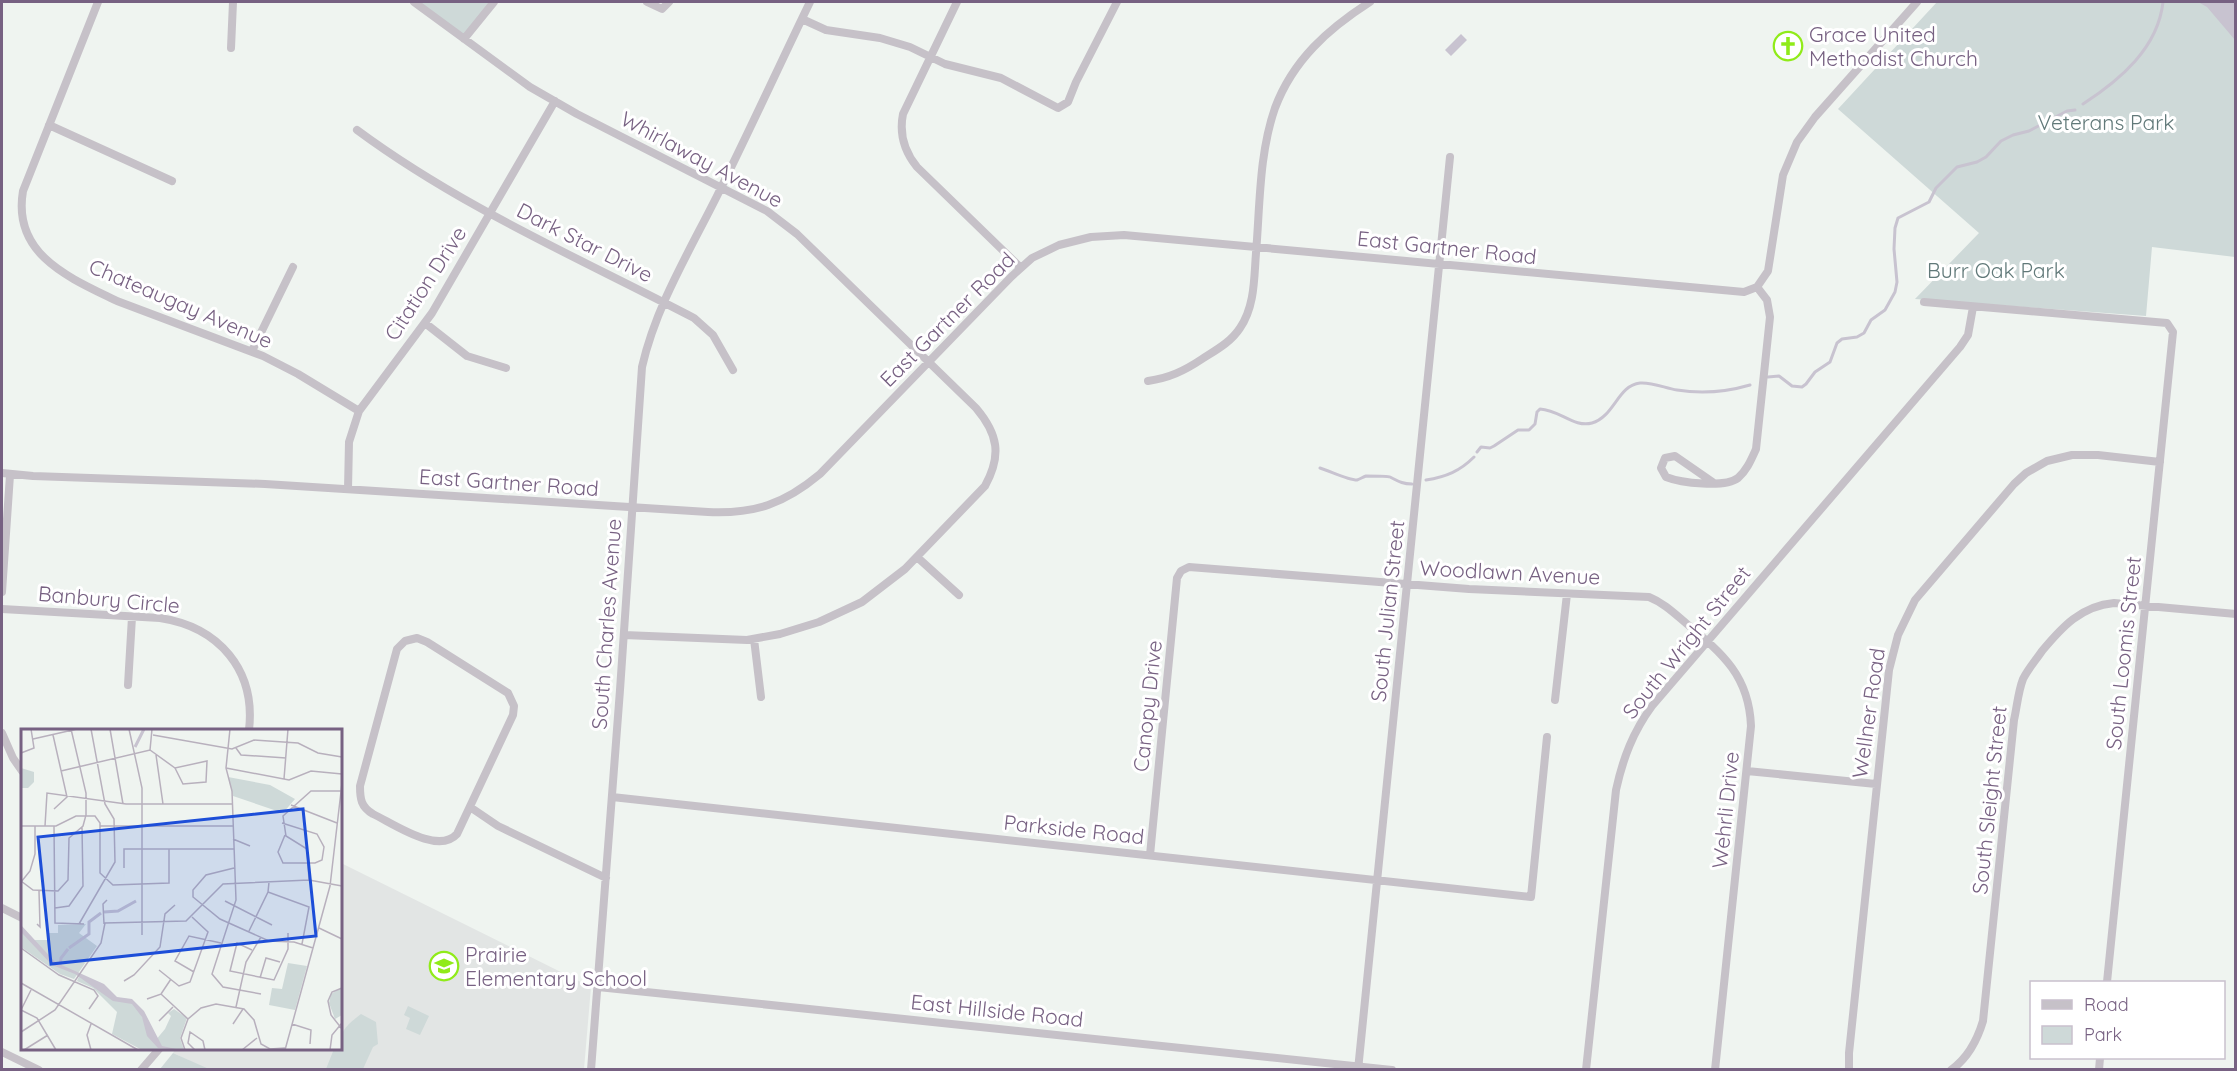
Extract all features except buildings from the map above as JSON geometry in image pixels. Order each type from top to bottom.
[{"type":"street","name":"Chateaugay Avenue","points":[[98,2],[25,183],[21,201],[23,222],[36,251],[68,275],[117,301],[252,351],[298,374],[359,411]]},
{"type":"street","points":[[231,48],[233,2]]},
{"type":"street","name":"Whirlaway Avenue","points":[[414,2],[512,74],[555,101],[767,210],[786,225],[929,362],[985,418],[992,430],[996,448],[992,470],[985,486],[917,557],[882,588],[839,614],[802,628],[754,639],[710,640],[624,635]]},
{"type":"street","points":[[464,39],[494,2]]},
{"type":"street","points":[[647,2],[662,9],[669,2]]},
{"type":"street","name":"South Charles Avenue","points":[[591,1070],[642,367],[651,330],[810,2]]},
{"type":"street","points":[[957,2],[903,114],[901,128],[906,152],[917,167],[1021,268]]},
{"type":"street","points":[[802,19],[826,30],[892,41],[945,64],[1000,78],[1058,108],[1064,107],[1068,102],[1080,72],[1117,2]]},
{"type":"street","points":[[1148,381],[1166,378],[1186,369],[1220,348],[1240,328],[1252,300],[1265,145],[1275,107],[1291,76],[1313,45],[1341,20],[1370,2]]},
{"type":"street","points":[[1714,483],[1675,456],[1665,458],[1662,462],[1661,468],[1666,477],[1681,481],[1714,483],[1736,479],[1748,466],[1756,449],[1770,317],[1767,300],[1757,287],[1770,264],[1779,189],[1785,167],[1797,142],[1815,117],[1917,2]]},
{"type":"street","name":"Citation Drive","points":[[348,489],[349,442],[359,411],[425,323],[446,290],[555,101]]},
{"type":"street","points":[[49,125],[172,181]]},
{"type":"street","name":"Dark Star Drive","points":[[357,130],[410,168],[490,214],[694,318],[707,328],[720,345],[733,370]]},
{"type":"street","name":"South Julian Street","points":[[1358,1068],[1409,584],[1450,157]]},
{"type":"street","name":"East Gartner Road","points":[[6,474],[348,489],[733,513],[761,508],[790,497],[820,474],[1021,268],[1038,255],[1059,245],[1108,235],[1257,246],[1729,292],[1744,292],[1757,287]]},
{"type":"street","points":[[252,351],[293,267]]},
{"type":"street","points":[[1924,302],[1973,307]]},
{"type":"street","name":"South Loomis Street","points":[[1973,307],[2167,323],[2171,327],[2172,343],[2107,981]]},
{"type":"street","name":"South Wright Street","points":[[1586,1070],[1612,824],[1621,766],[1628,745],[1640,722],[1659,697],[1960,347],[1968,335],[1973,307]]},
{"type":"street","points":[[425,323],[467,356],[506,368]]},
{"type":"street","name":"Wellner Road","points":[[1849,1070],[1889,670],[1905,618],[1923,590],[2014,484],[2036,467],[2053,459],[2072,455],[2098,455],[2160,462]]},
{"type":"street","points":[[2,592],[6,474]]},
{"type":"street","points":[[917,557],[958,595]]},
{"type":"street","name":"Woodlawn Avenue","points":[[1189,567],[1409,584],[1649,597]]},
{"type":"street","name":"Canopy Drive","points":[[1150,855],[1177,578],[1181,571],[1189,567]]},
{"type":"street","points":[[1555,700],[1567,594]]},
{"type":"street","name":"Wehrli Drive","points":[[1649,597],[1664,605],[1708,641],[1735,670],[1746,694],[1751,726],[1715,1070]]},
{"type":"street","name":"South Sleight Street","points":[[1950,1070],[1964,1059],[1974,1044],[1985,1012],[2014,720],[2023,680],[2059,631],[2075,617],[2095,606],[2110,603],[2235,614]]},
{"type":"street","name":"Banbury Circle","points":[[2,609],[166,619],[187,624],[206,633],[222,646],[240,671],[246,686],[250,710],[249,729]]},
{"type":"street","points":[[128,685],[132,617]]},
{"type":"street","points":[[417,638],[427,642],[487,679],[508,693],[514,706],[513,715],[470,807],[454,838],[449,842],[436,843],[373,814],[365,808],[360,798],[360,786],[394,657],[401,644],[410,639],[417,638]]},
{"type":"street","points":[[754,639],[761,697]]},
{"type":"street","points":[[2,733],[21,770]]},
{"type":"street","name":"Parkside Road","points":[[612,797],[1531,897],[1547,737]]},
{"type":"street","points":[[1747,771],[1876,784]]},
{"type":"street","points":[[470,807],[498,826],[606,878]]},
{"type":"street","points":[[2,908],[21,918]]},
{"type":"street","name":"East Hillside Road","points":[[598,987],[1392,1070]]},
{"type":"street","points":[[141,1070],[158,1050]]},
{"type":"street","points":[[2,1052],[39,1070]]},
{"type":"shaded area","points":[[2198,2],[2235,2],[2235,40],[2207,7]]},
{"type":"shaded area","points":[[1461,34],[1467,40],[1451,56],[1445,50]]},
{"type":"shaded area","name":"Prairie Elementary School","points":[[342,863],[591,987],[584,1069],[209,1070],[173,1053],[175,1050],[342,1050]]},
{"type":"green space","points":[[416,2],[492,2],[464,37]]},
{"type":"green space","name":"Veterans Park","points":[[1937,2],[2235,2],[2235,257],[2152,247],[2146,316],[1915,299],[1979,233],[1838,109]]},
{"type":"green space","points":[[408,1006],[429,1016],[420,1035],[406,1029],[410,1018],[404,1015]]},
{"type":"green space","points":[[361,1014],[376,1022],[378,1044],[373,1047],[363,1069],[326,1069],[334,1050],[342,1050],[342,1035],[352,1021]]},
{"type":"green space","points":[[173,1053],[209,1069],[160,1069]]},
{"type":"waterway","points":[[2083,104],[2135,61],[2154,34],[2163,2]]},
{"type":"waterway","points":[[1768,377],[1779,376],[1792,386],[1802,387],[1815,372],[1830,362],[1837,343],[1842,339],[1857,337],[1864,333],[1871,320],[1885,310],[1895,292],[1897,282],[1894,249],[1898,218],[1929,202],[1936,188],[1957,167],[1986,157],[2001,141],[2013,135],[2029,131],[2067,111],[2075,110]]},
{"type":"waterway","points":[[1477,452],[1481,447],[1494,446],[1518,430],[1529,430],[1535,424],[1537,412],[1540,409],[1554,412],[1579,423],[1592,423],[1606,414],[1626,389],[1640,383],[1695,392],[1723,391],[1750,385]]},
{"type":"waterway","points":[[1426,480],[1452,473],[1474,457]]},
{"type":"waterway","points":[[1320,468],[1353,480],[1366,476],[1386,476],[1412,484]]},
{"type":"place","name":"Grace United Methodist Church","points":[[1788,46]]},
{"type":"place","name":"Prairie Elementary School","points":[[444,966]]},
{"type":"park label","name":"Burr Oak Park","points":[[1996,270]]}]
